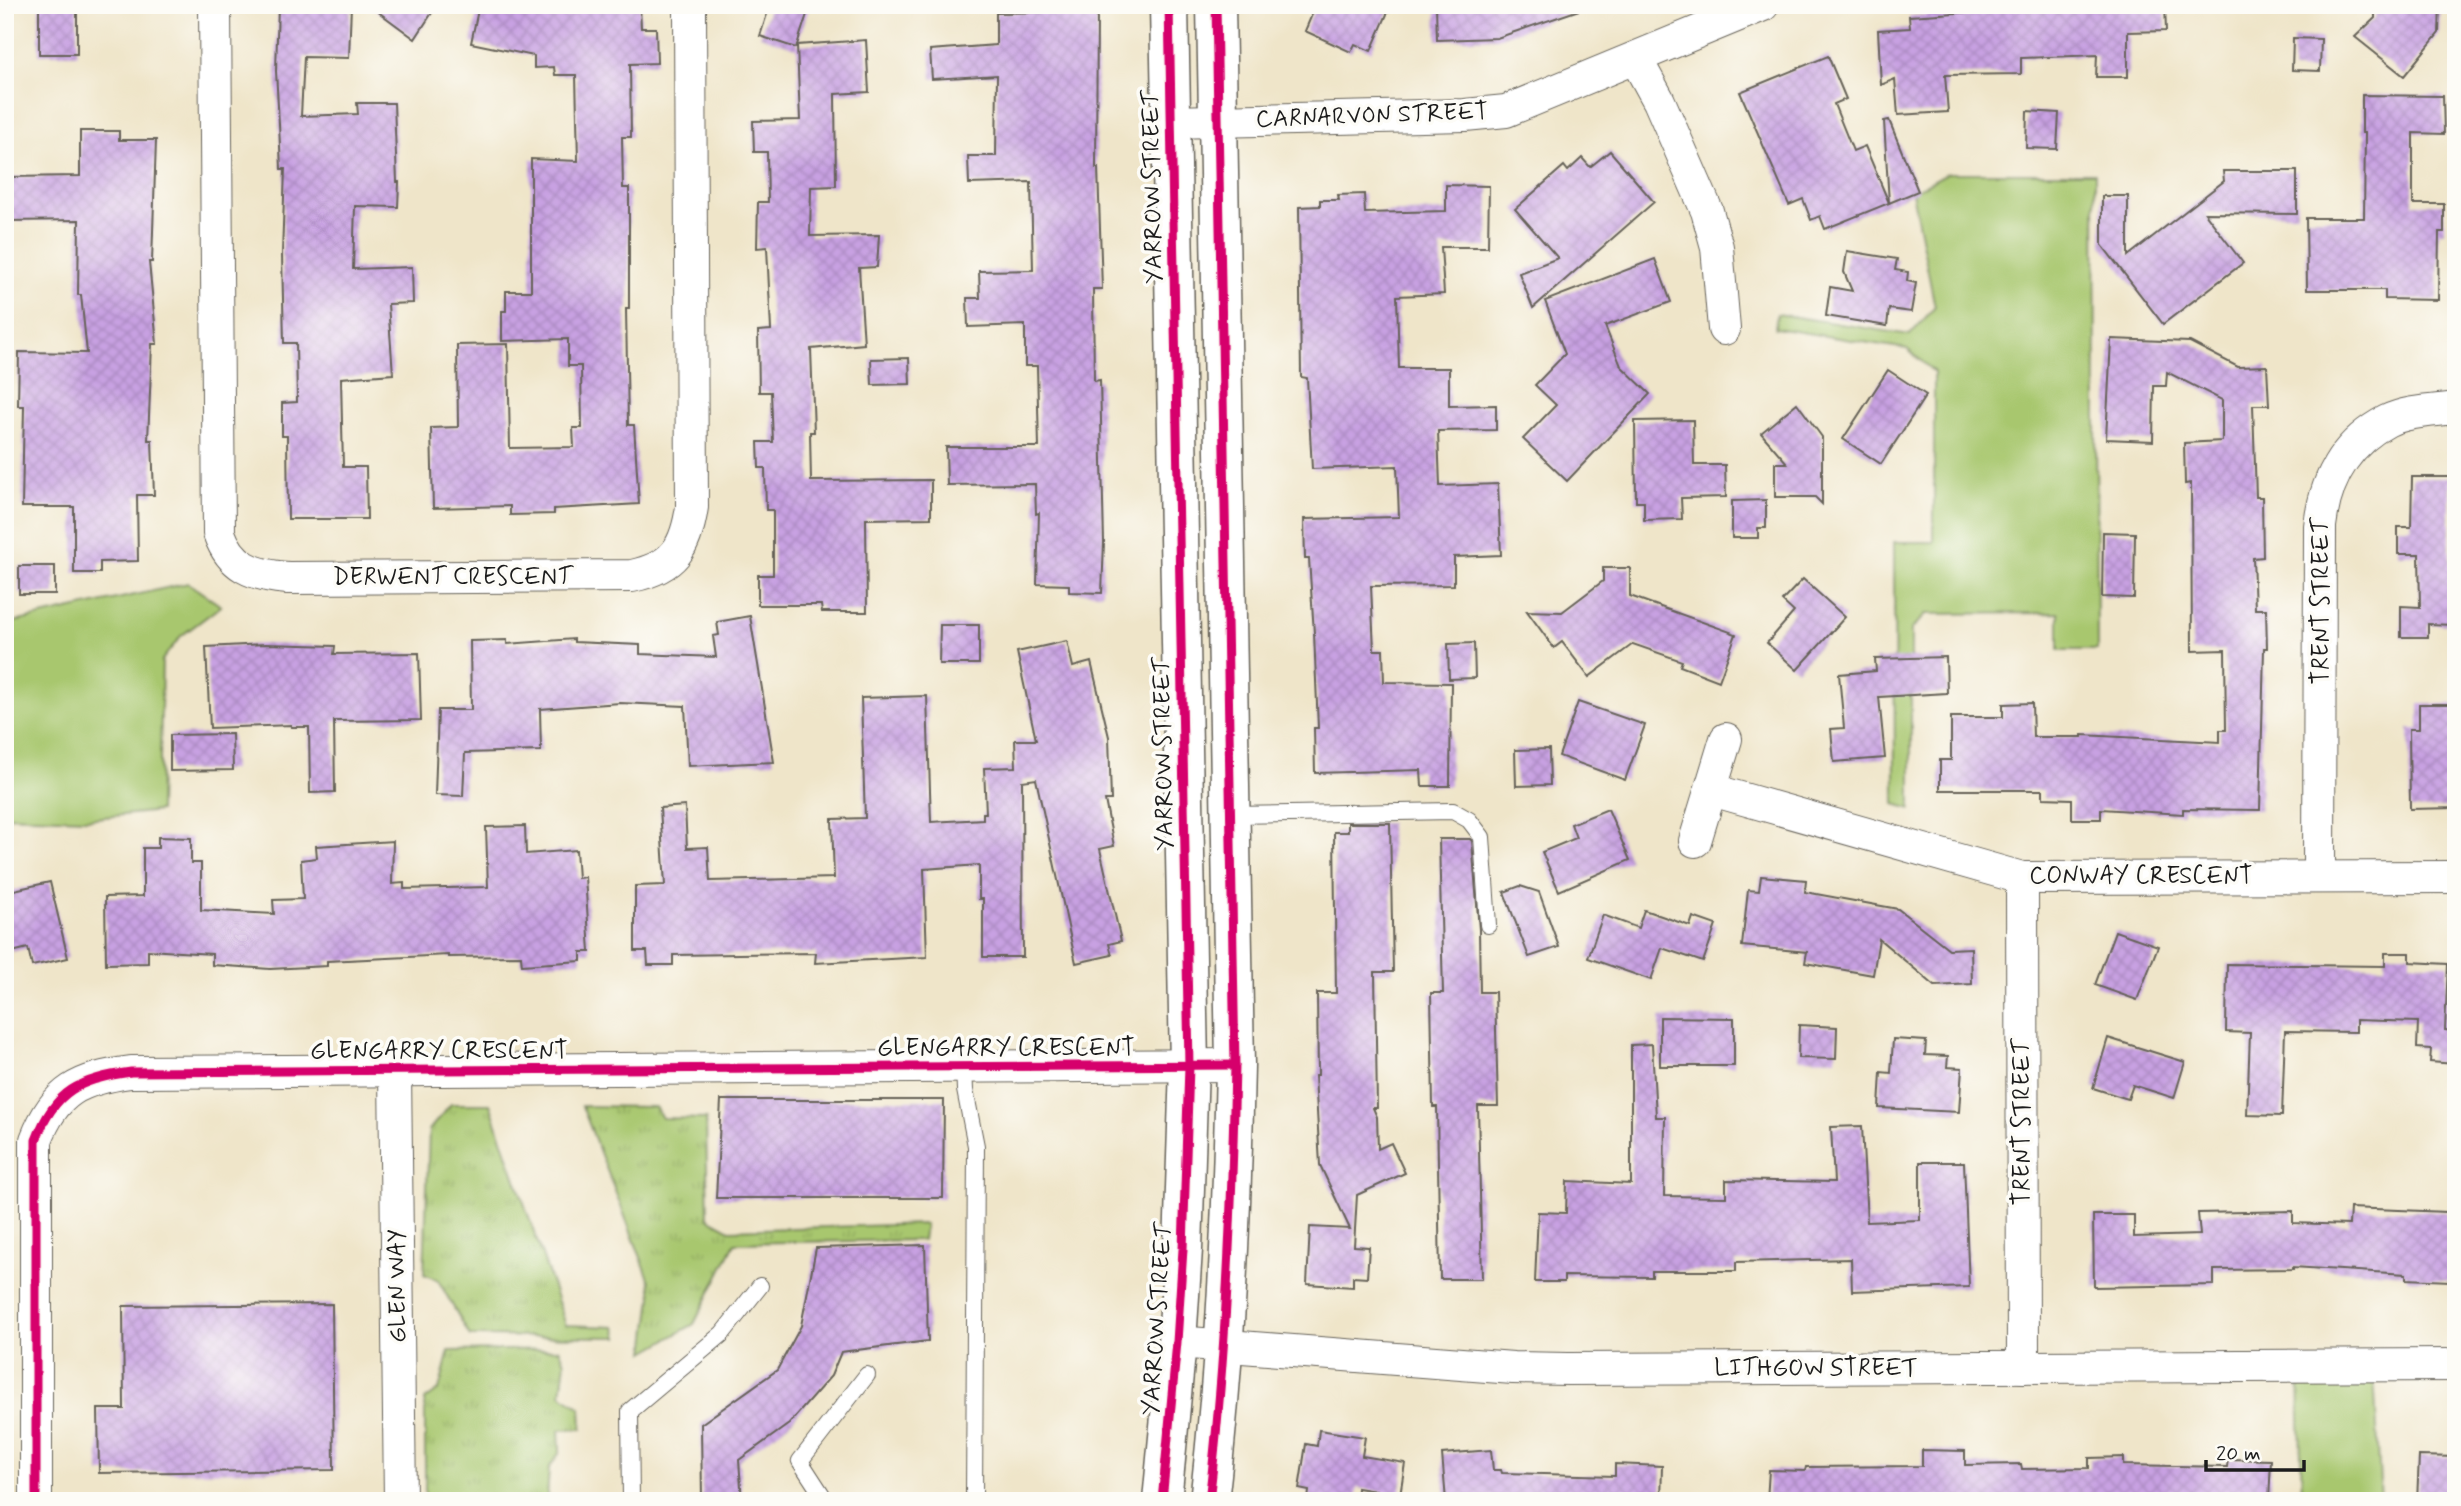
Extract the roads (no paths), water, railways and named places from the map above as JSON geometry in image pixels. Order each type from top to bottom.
[{"type":"street","name":"DERWENT CRESCENT","points":[[215,5],[219,533],[224,548],[235,561],[251,571],[271,577],[301,578],[632,576],[651,572],[667,563],[681,548],[689,529],[692,507],[690,5]]},
{"type":"street","name":"YARROW STREET","points":[[1162,1501],[1177,1342],[1189,1066],[1169,5]]},
{"type":"street","points":[[1209,1501],[1223,1345],[1233,1185],[1235,1065],[1216,5]]},
{"type":"street","name":"CARNARVON STREET","points":[[1171,122],[1485,115],[1506,111],[1763,5]]},
{"type":"street","points":[[1636,59],[1659,101],[1707,211],[1717,247],[1724,329]]},
{"type":"street","name":"TRENT STREET","points":[[2319,877],[2320,526],[2323,500],[2332,476],[2344,457],[2366,435],[2388,421],[2412,413],[2456,408]]},
{"type":"street","points":[[1695,841],[1726,739]]},
{"type":"street","name":"CONWAY CRESCENT","points":[[1712,790],[2022,878],[2456,877]]},
{"type":"street","name":"TRENT STREET","points":[[2022,878],[2023,1367]]},
{"type":"street","name":"GLENGARRY CRESCENT","points":[[36,1501],[36,1140],[45,1116],[61,1097],[102,1076],[131,1072],[1235,1065]]},
{"type":"street","name":"GLEN WAY","points":[[395,1071],[400,1501]]},
{"type":"street","name":"LITHGOW STREET","points":[[1177,1342],[1513,1368],[1628,1370],[2456,1366]]},
{"type":"lane","points":[[1231,816],[1453,811],[1469,820],[1482,837],[1488,925]]},
{"type":"lane","name":"GLENGARRY CRESCENT","points":[[964,1067],[965,1090],[976,1146],[974,1501]]},
{"type":"lane","points":[[631,1501],[629,1411],[722,1334],[761,1286]]},
{"type":"lane","points":[[826,1501],[800,1461],[867,1375]]}]
